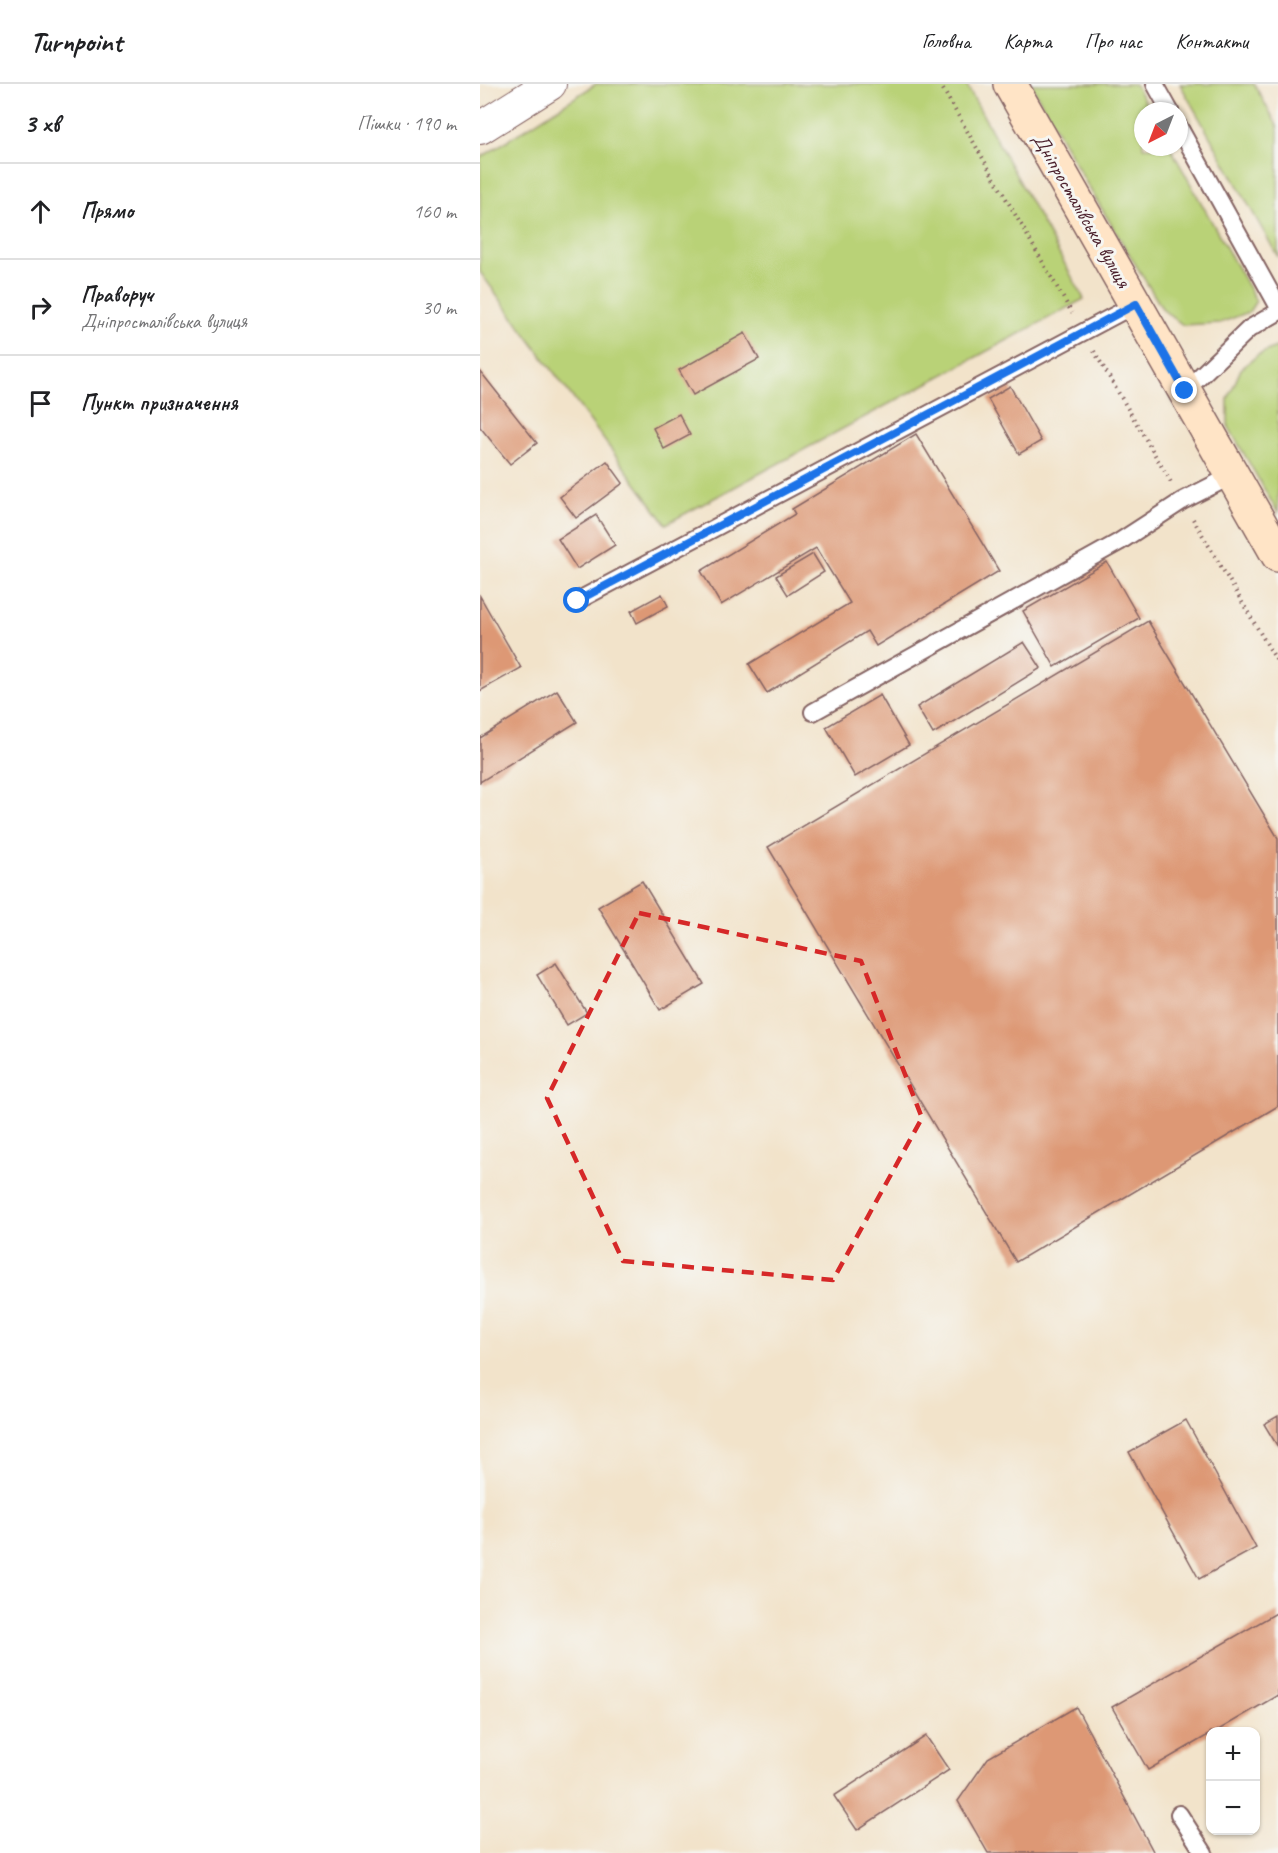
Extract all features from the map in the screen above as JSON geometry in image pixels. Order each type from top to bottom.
[{"type":"street","points":[[480,128],[550,84]]},
{"type":"street","name":"Дніпросталівська вулиця","points":[[1010,84],[1278,555]]},
{"type":"lane","points":[[1155,84],[1165,102]]},
{"type":"lane","points":[[1188,143],[1278,306]]},
{"type":"lane","points":[[577,601],[1136,304]]},
{"type":"lane","points":[[1185,391],[1249,329],[1278,312]]},
{"type":"lane","points":[[813,712],[1119,542],[1182,501],[1233,475]]},
{"type":"lane","points":[[1179,1814],[1204,1853]]},
{"type":"path","points":[[940,84],[1278,663]]},
{"type":"highlighted area","points":[[639,913],[861,961],[922,1118],[833,1280],[623,1261],[547,1098]]},
{"type":"green space","points":[[596,84],[966,84],[1084,299],[666,524],[480,272],[480,158]]},
{"type":"green space","points":[[1031,84],[1135,84],[1145,102],[1134,102],[1134,156],[1175,156],[1256,301],[1249,312],[1220,323],[1183,325],[1163,310],[1088,186]]},
{"type":"green space","points":[[1180,84],[1254,84],[1278,127],[1278,257]]},
{"type":"green space","points":[[1276,347],[1278,349],[1278,513],[1228,426],[1228,399],[1241,369],[1258,355]]},
{"type":"building","points":[[745,333],[759,359],[693,395],[679,370]]},
{"type":"building","points":[[480,371],[537,443],[510,464],[480,427]]},
{"type":"building","points":[[1010,386],[1041,441],[1019,454],[988,399]]},
{"type":"building","points":[[679,414],[690,435],[664,449],[653,428]]},
{"type":"building","points":[[916,434],[999,571],[876,646],[867,631],[767,693],[749,664],[850,603],[816,548],[721,605],[701,571],[795,514],[792,509]]},
{"type":"building","points":[[607,461],[623,483],[576,518],[560,497]]},
{"type":"building","points":[[596,515],[615,545],[577,569],[558,539]]},
{"type":"building","points":[[813,554],[824,572],[788,595],[776,576]]},
{"type":"building","points":[[1107,562],[1139,618],[1055,667],[1023,611]]},
{"type":"building","points":[[662,594],[668,606],[637,623],[631,611]]},
{"type":"building","points":[[480,596],[521,668],[480,691]]},
{"type":"building","points":[[1148,621],[1278,838],[1278,1106],[1016,1262],[768,847]]},
{"type":"building","points":[[1024,642],[1041,668],[933,734],[917,707]]},
{"type":"building","points":[[557,690],[577,722],[480,782],[480,738]]},
{"type":"building","points":[[880,695],[909,745],[855,777],[826,727]]},
{"type":"building","points":[[642,881],[704,984],[660,1010],[598,907]]},
{"type":"building","points":[[556,963],[587,1013],[567,1025],[537,975]]},
{"type":"building","points":[[1278,1416],[1278,1447],[1264,1424]]},
{"type":"building","points":[[1186,1420],[1256,1548],[1199,1579],[1129,1452]]},
{"type":"building","points":[[1278,1612],[1278,1695],[1224,1727],[1206,1727],[1206,1736],[1148,1770],[1112,1707]]},
{"type":"building","points":[[1076,1707],[1154,1853],[988,1853],[958,1801],[988,1758]]},
{"type":"building","points":[[926,1736],[949,1770],[857,1830],[834,1796]]},
{"type":"route","points":[[577,601],[1136,304],[1185,391]]}]
